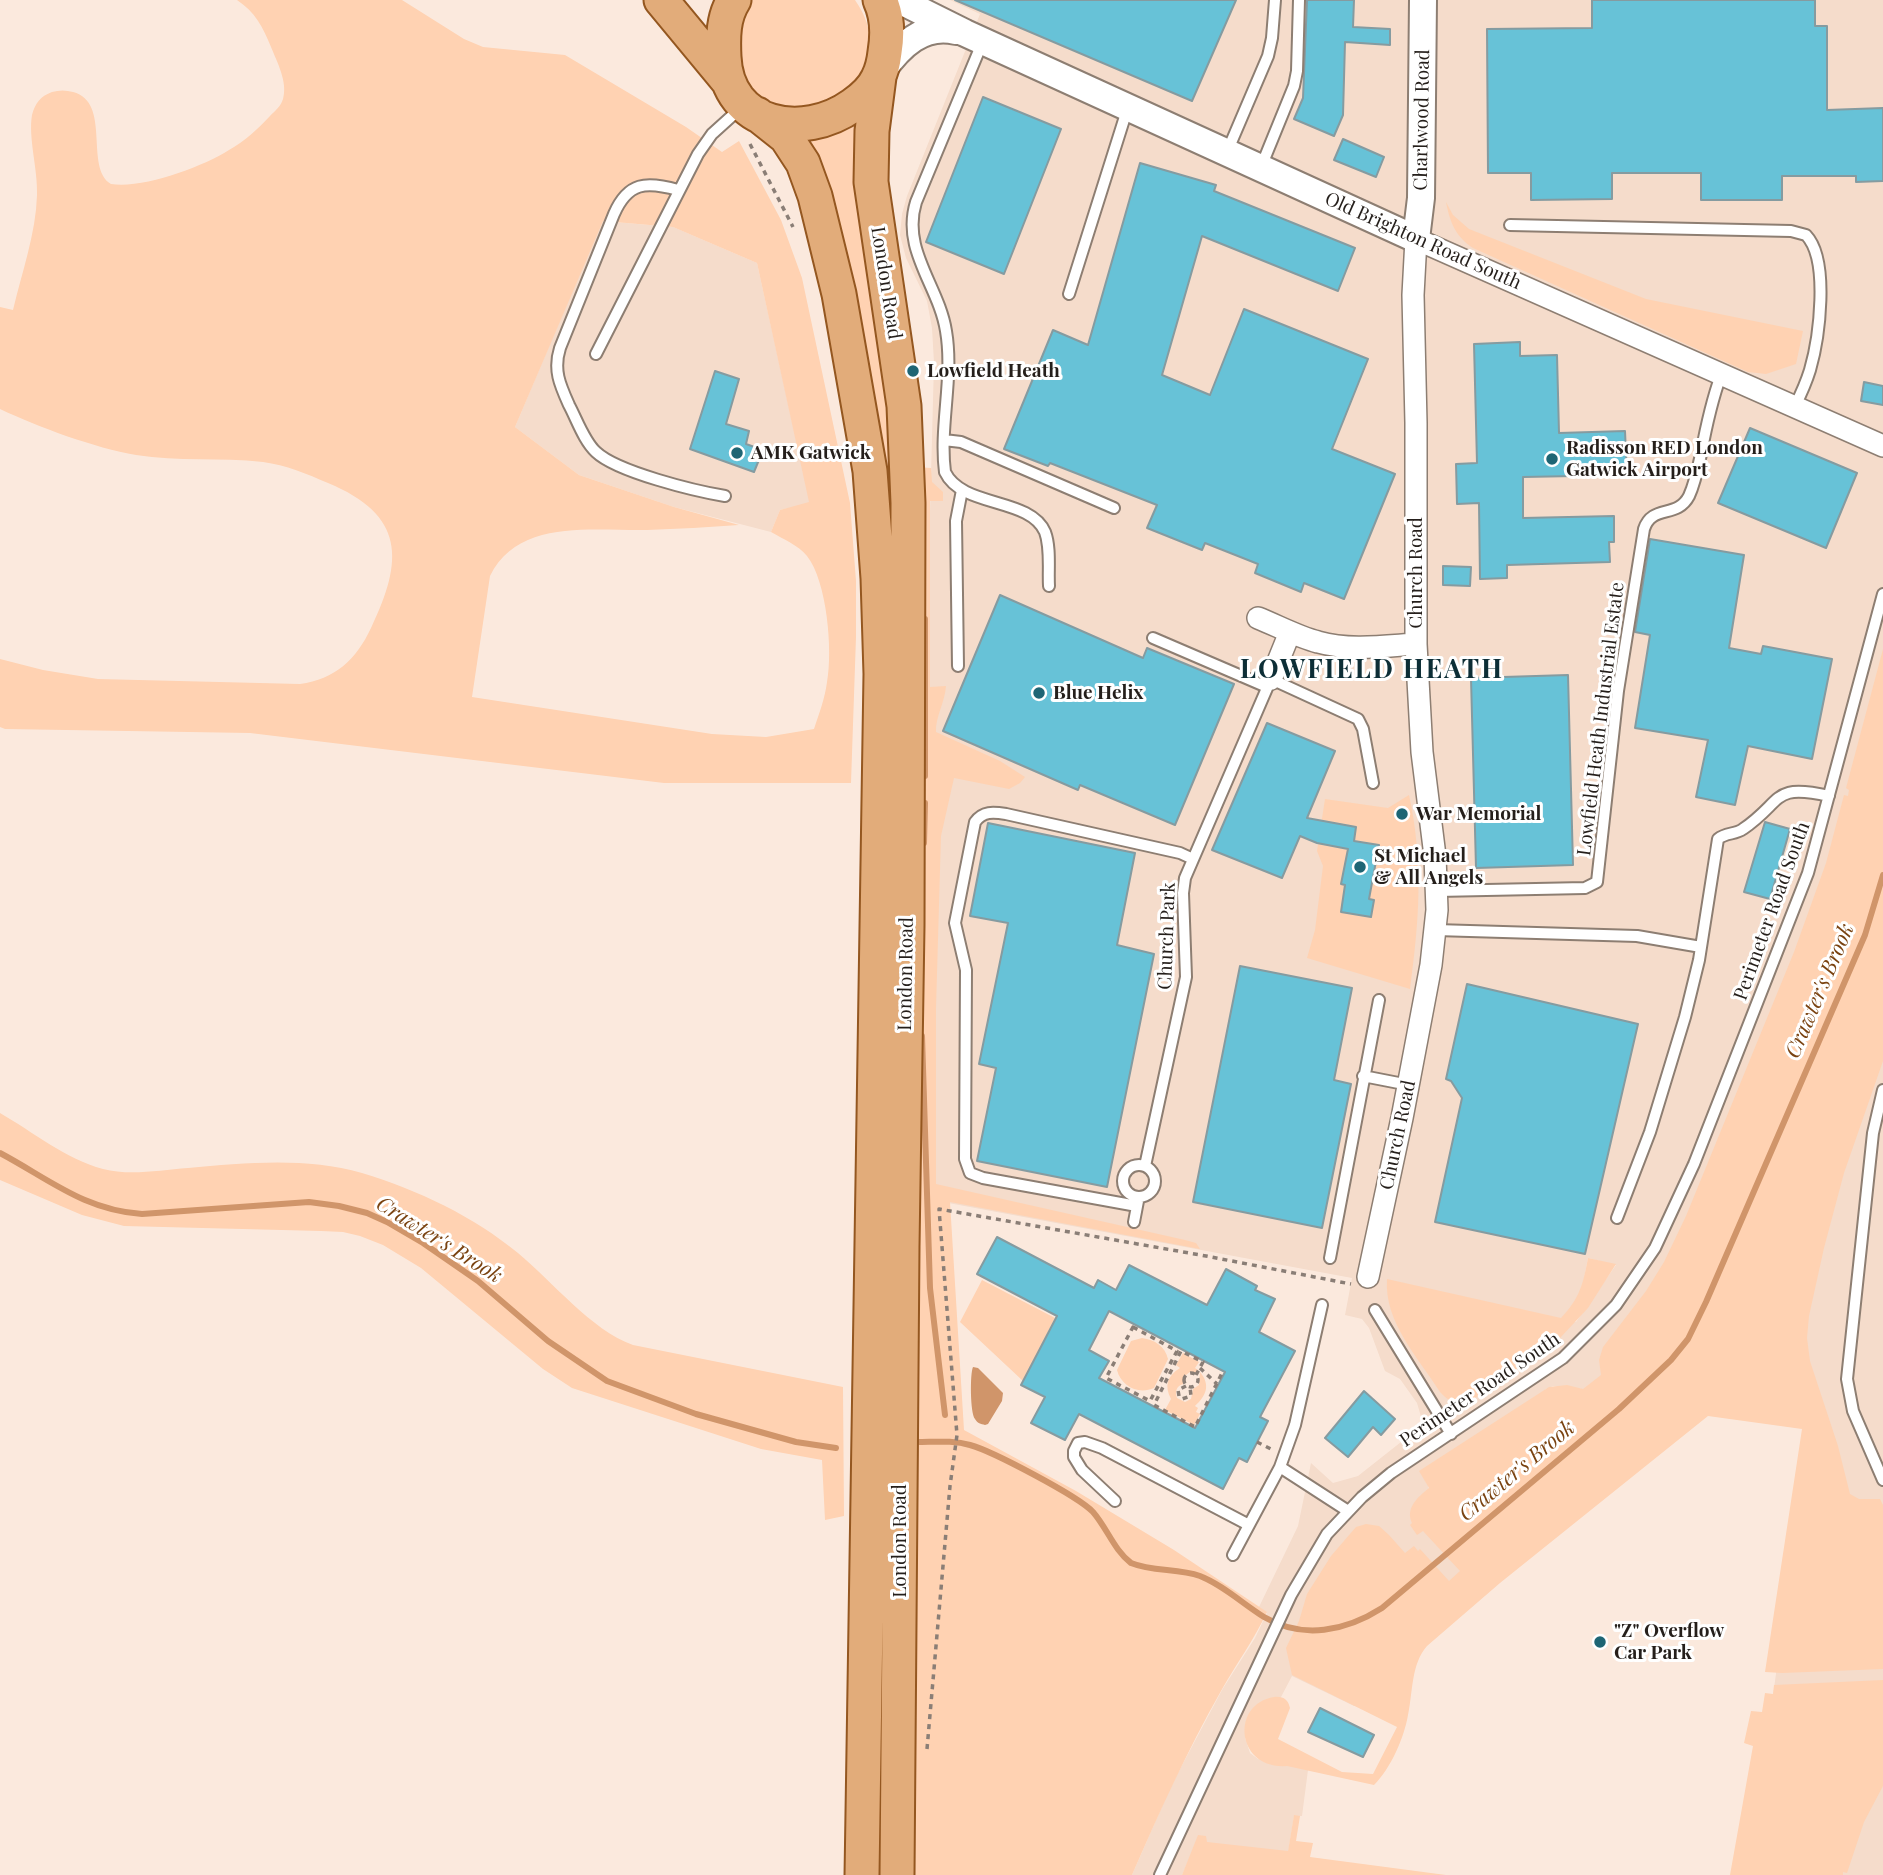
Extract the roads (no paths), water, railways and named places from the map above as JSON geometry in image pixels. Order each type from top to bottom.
[{"type":"main road","name":"London Road","points":[[661,0],[741,104],[779,131],[793,145],[803,163],[815,196],[850,348],[874,510],[881,688],[862,1875]]},
{"type":"main road","points":[[734,0],[724,27],[724,66],[741,104],[775,122],[792,126],[827,120],[864,96],[881,74]]},
{"type":"main road","name":"London Road","points":[[880,0],[887,26],[886,47],[872,131],[871,182],[904,406],[908,503],[907,926],[897,1875]]},
{"type":"street","name":"Old Brighton Road South","points":[[899,0],[974,37],[1416,239],[1883,446]]},
{"type":"street","name":"Charlwood Road","points":[[1416,239],[1421,198],[1423,0]]},
{"type":"street","name":"Old Brighton Road South","points":[[881,74],[901,47],[923,33],[943,29],[974,37]]},
{"type":"street","name":"Church Road","points":[[1368,1277],[1409,1085],[1436,930],[1437,891],[1422,752],[1416,644],[1413,295],[1416,239]]},
{"type":"street","points":[[1258,618],[1317,642],[1341,646],[1416,644]]},
{"type":"street","points":[[1269,683],[1290,632]]},
{"type":"lane","points":[[1227,152],[1268,56],[1275,0]]},
{"type":"lane","points":[[1261,167],[1294,86],[1297,71],[1299,0]]},
{"type":"lane","points":[[974,37],[912,220],[916,253],[939,305],[946,330],[948,355],[945,472],[951,482],[962,490],[1028,515],[1039,523],[1047,540],[1049,586]]},
{"type":"lane","points":[[596,355],[678,190],[707,139],[741,104]]},
{"type":"lane","points":[[1069,294],[1128,107]]},
{"type":"lane","points":[[678,190],[645,185],[635,187],[625,194],[614,214],[560,348],[556,362],[557,377],[579,424],[596,452],[614,463],[655,478],[696,491],[725,496]]},
{"type":"lane","points":[[1510,225],[1791,231],[1806,234],[1819,266],[1819,321],[1810,371],[1795,406]]},
{"type":"lane","name":"Lowfield Heath Industrial Estate","points":[[1437,891],[1585,888],[1597,882],[1618,691],[1642,534],[1650,517],[1681,506],[1693,487],[1711,406],[1721,375]]},
{"type":"lane","points":[[944,440],[961,442],[1114,508]]},
{"type":"lane","points":[[957,666],[956,521],[962,490]]},
{"type":"lane","name":"Perimeter Road South","points":[[1160,1875],[1291,1595],[1321,1542],[1348,1511],[1391,1473],[1563,1358],[1616,1305],[1655,1248],[1694,1164],[1808,873],[1883,594]]},
{"type":"lane","points":[[1153,638],[1358,719],[1363,729],[1373,783]]},
{"type":"lane","name":"Church Park","points":[[1145,1166],[1185,989],[1185,878],[1269,683]]},
{"type":"lane","points":[[1617,1218],[1678,1042],[1701,947],[1718,839],[1725,834],[1744,829],[1778,798],[1789,792],[1801,790],[1829,796]]},
{"type":"lane","points":[[1138,1202],[984,1178],[970,1173],[965,1159],[966,970],[956,932],[957,907],[972,830],[983,814],[1006,814],[1180,853],[1193,859]]},
{"type":"lane","points":[[1436,930],[1637,936],[1701,947]]},
{"type":"lane","points":[[1330,1258],[1379,1000]]},
{"type":"lane","points":[[1363,1076],[1409,1085]]},
{"type":"lane","points":[[1883,1090],[1873,1133],[1847,1379],[1853,1411],[1883,1480]]},
{"type":"lane","points":[[1134,1222],[1138,1202],[1149,1194],[1155,1184],[1154,1174],[1145,1166],[1130,1168],[1124,1175],[1126,1190],[1138,1202]]},
{"type":"lane","points":[[1233,1555],[1280,1467],[1295,1425],[1322,1305]]},
{"type":"lane","points":[[1375,1310],[1451,1434]]},
{"type":"lane","points":[[1115,1501],[1078,1465],[1074,1451],[1078,1443],[1085,1442],[1102,1448],[1249,1525]]},
{"type":"lane","points":[[1280,1467],[1348,1511]]},
{"type":"waterway","points":[[925,619],[925,776]]},
{"type":"waterway","points":[[924,843],[925,803]]},
{"type":"waterway","name":"Crawter's Brook","points":[[917,1442],[964,1443],[1015,1465],[1053,1485],[1093,1512],[1120,1552],[1131,1563],[1200,1576],[1279,1624],[1294,1629],[1324,1630],[1354,1622],[1382,1608],[1619,1409],[1671,1360],[1688,1339],[1865,935],[1883,875]]},
{"type":"waterway","points":[[922,1036],[930,1288],[945,1415]]},
{"type":"waterway","name":"Crawter's Brook","points":[[0,1153],[68,1192],[121,1211],[142,1214],[309,1202],[367,1213],[423,1243],[478,1281],[548,1341],[607,1381],[696,1414],[796,1442],[836,1448]]},
{"type":"place","name":"Lowfield Heath","points":[[913,371]]},
{"type":"place","name":"AMK Gatwick","points":[[737,453]]},
{"type":"place","name":"Radisson RED London Gatwick Airport","points":[[1552,459]]},
{"type":"place","name":"Blue Helix","points":[[1039,693]]},
{"type":"place","name":"War Memorial","points":[[1402,814]]},
{"type":"place","name":"St Michael & All Angels","points":[[1360,867]]},
{"type":"place","name":"\"Z\" Overflow Car Park","points":[[1600,1642]]},
{"type":"district","name":"LOWFIELD HEATH","points":[[1372,670]]}]
